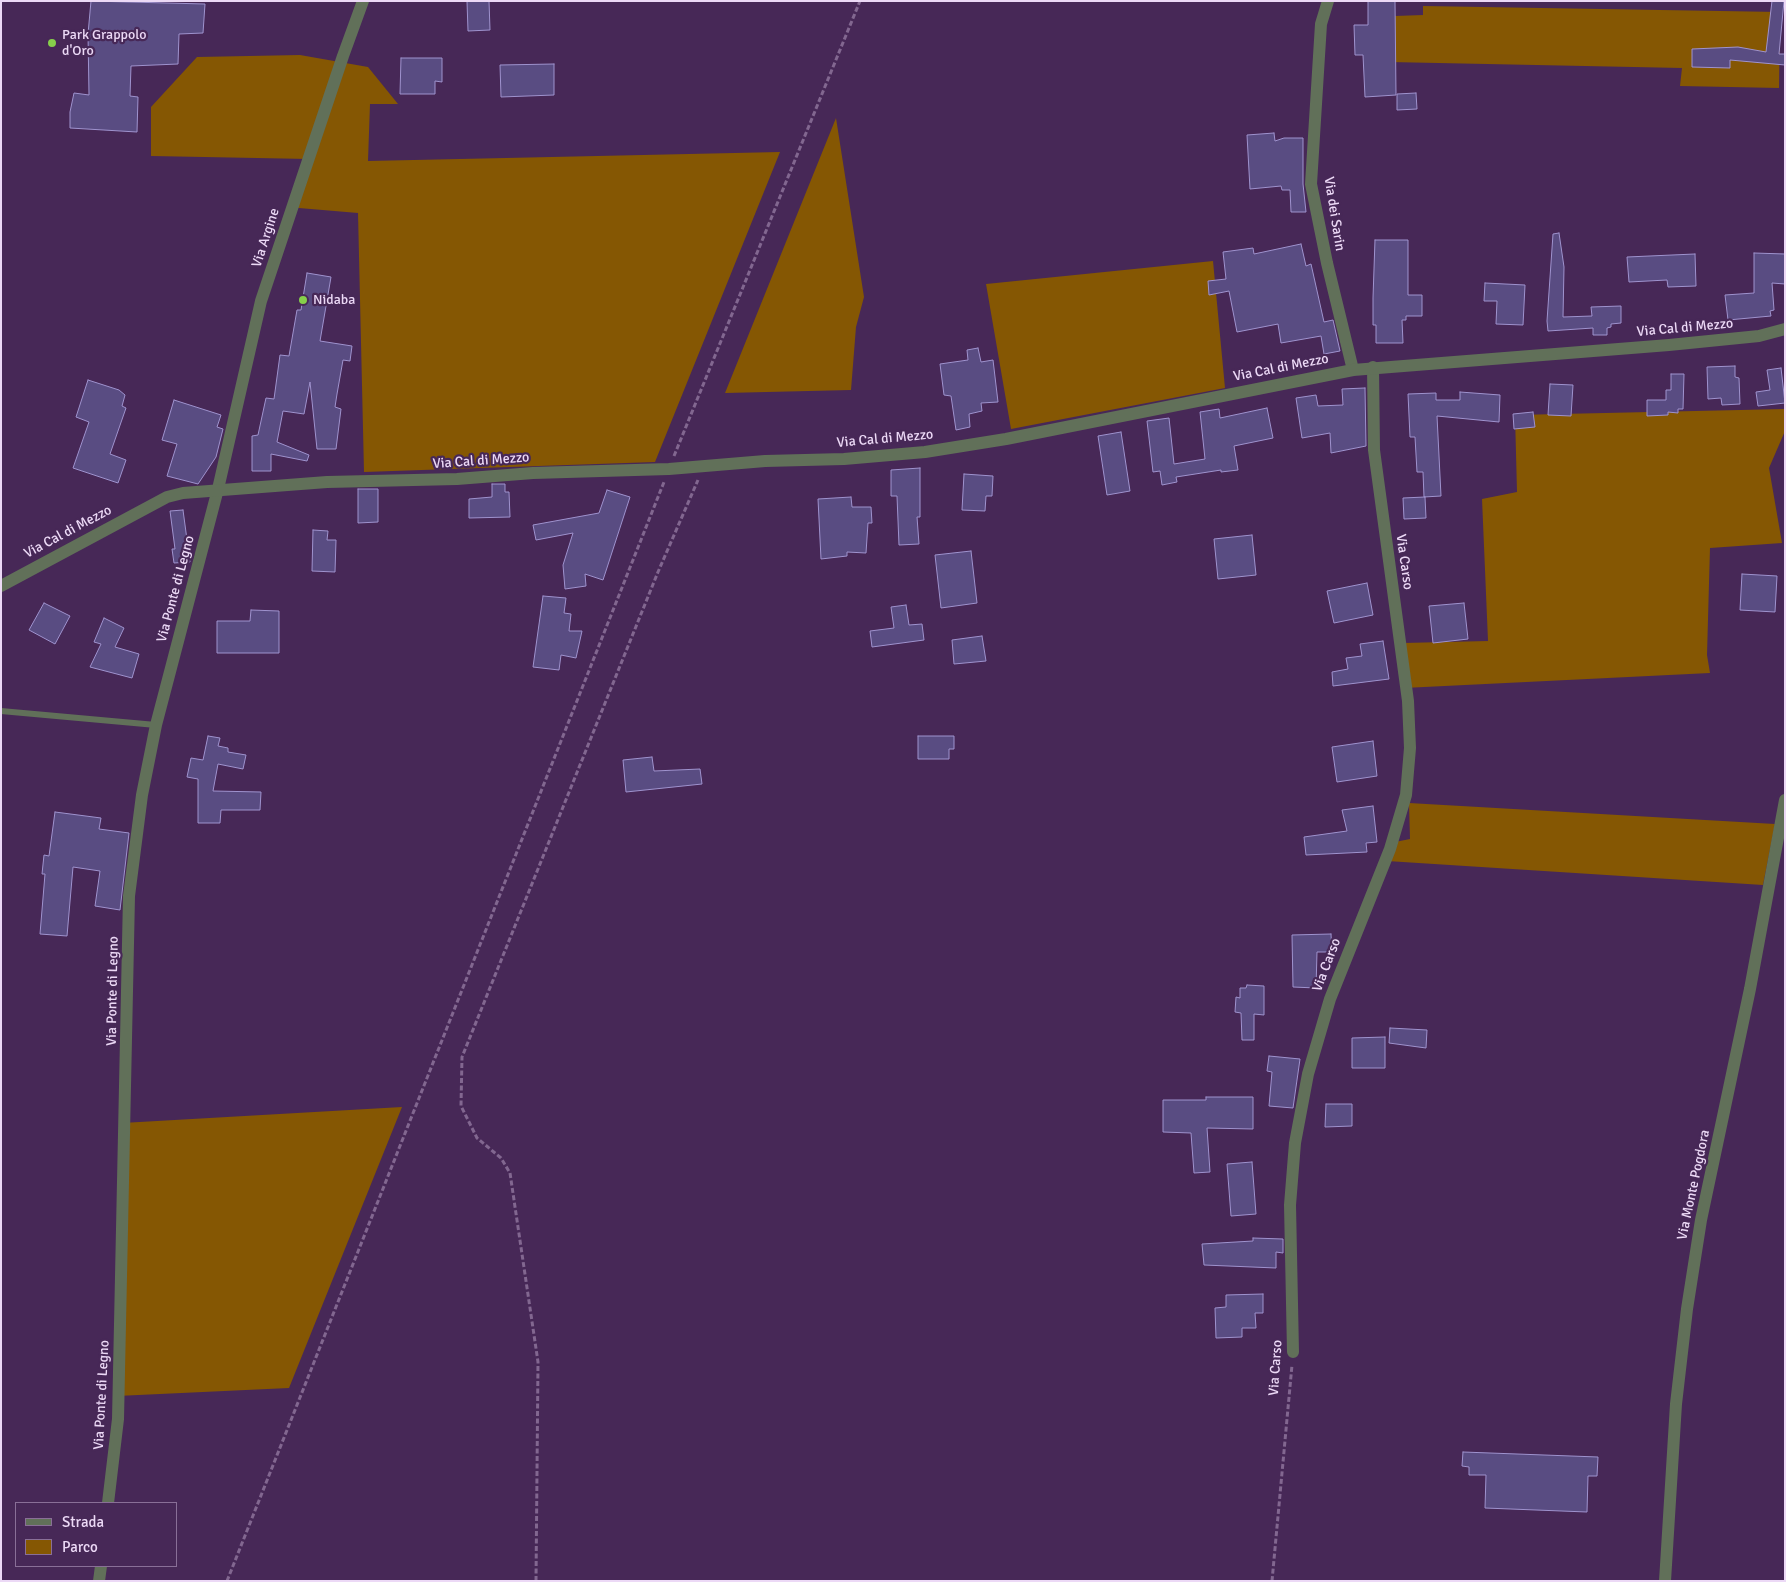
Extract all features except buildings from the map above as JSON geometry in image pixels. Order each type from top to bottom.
[{"type":"street","name":"Via Argine","points":[[218,489],[261,301],[363,1]]},
{"type":"street","name":"Via dei Sarin","points":[[1328,1],[1321,24],[1311,184],[1327,263],[1353,370]]},
{"type":"street","name":"Via Cal di Mezzo","points":[[1,586],[166,497],[218,489],[336,482],[457,479],[534,473],[669,469],[765,461],[844,459],[925,452],[1006,439],[1373,367],[1668,345],[1759,336],[1785,329]]},
{"type":"street","name":"Via Carso","points":[[1293,1352],[1290,1205],[1295,1143],[1308,1074],[1330,999],[1390,849],[1406,795],[1410,748],[1408,700],[1374,450],[1373,367]]},
{"type":"street","name":"Via Ponte di Legno","points":[[108,1502],[118,1420],[129,896],[142,795],[156,725],[218,489]]},
{"type":"street","name":"Via Monte Pogdora","points":[[1665,1581],[1676,1404],[1690,1289],[1701,1220],[1748,998],[1785,800]]},
{"type":"street","points":[[99,1581],[101,1567]]},
{"type":"lane","points":[[1,711],[156,725]]},
{"type":"path","points":[[228,1581],[669,469],[860,1]]},
{"type":"path","points":[[536,1581],[538,1362],[510,1173],[501,1158],[477,1138],[462,1106],[462,1057],[658,572],[704,466]]},
{"type":"path","name":"Via Carso","points":[[1272,1581],[1293,1352]]},
{"type":"green space","points":[[1423,6],[1780,12],[1779,88],[1680,86],[1682,68],[1389,62],[1395,16],[1423,15]]},
{"type":"green space","points":[[300,55],[368,67],[398,104],[370,104],[368,161],[780,152],[655,462],[364,472],[358,213],[287,207],[309,159],[151,156],[151,107],[197,57]]},
{"type":"green space","points":[[836,118],[864,297],[856,327],[851,390],[725,393]]},
{"type":"green space","points":[[1213,261],[1225,388],[1011,429],[986,284]]},
{"type":"green space","points":[[1785,409],[1785,431],[1769,468],[1782,543],[1710,548],[1707,655],[1710,673],[1404,688],[1403,643],[1488,641],[1482,499],[1517,492],[1515,415]]},
{"type":"green space","points":[[1409,803],[1775,824],[1763,885],[1387,861],[1395,842],[1410,839]]},
{"type":"green space","points":[[402,1107],[289,1388],[117,1396],[122,1123]]},
{"type":"place","name":"Park Grappolo d'Oro","points":[[52,43]]},
{"type":"place","name":"Nidaba","points":[[303,300]]}]
